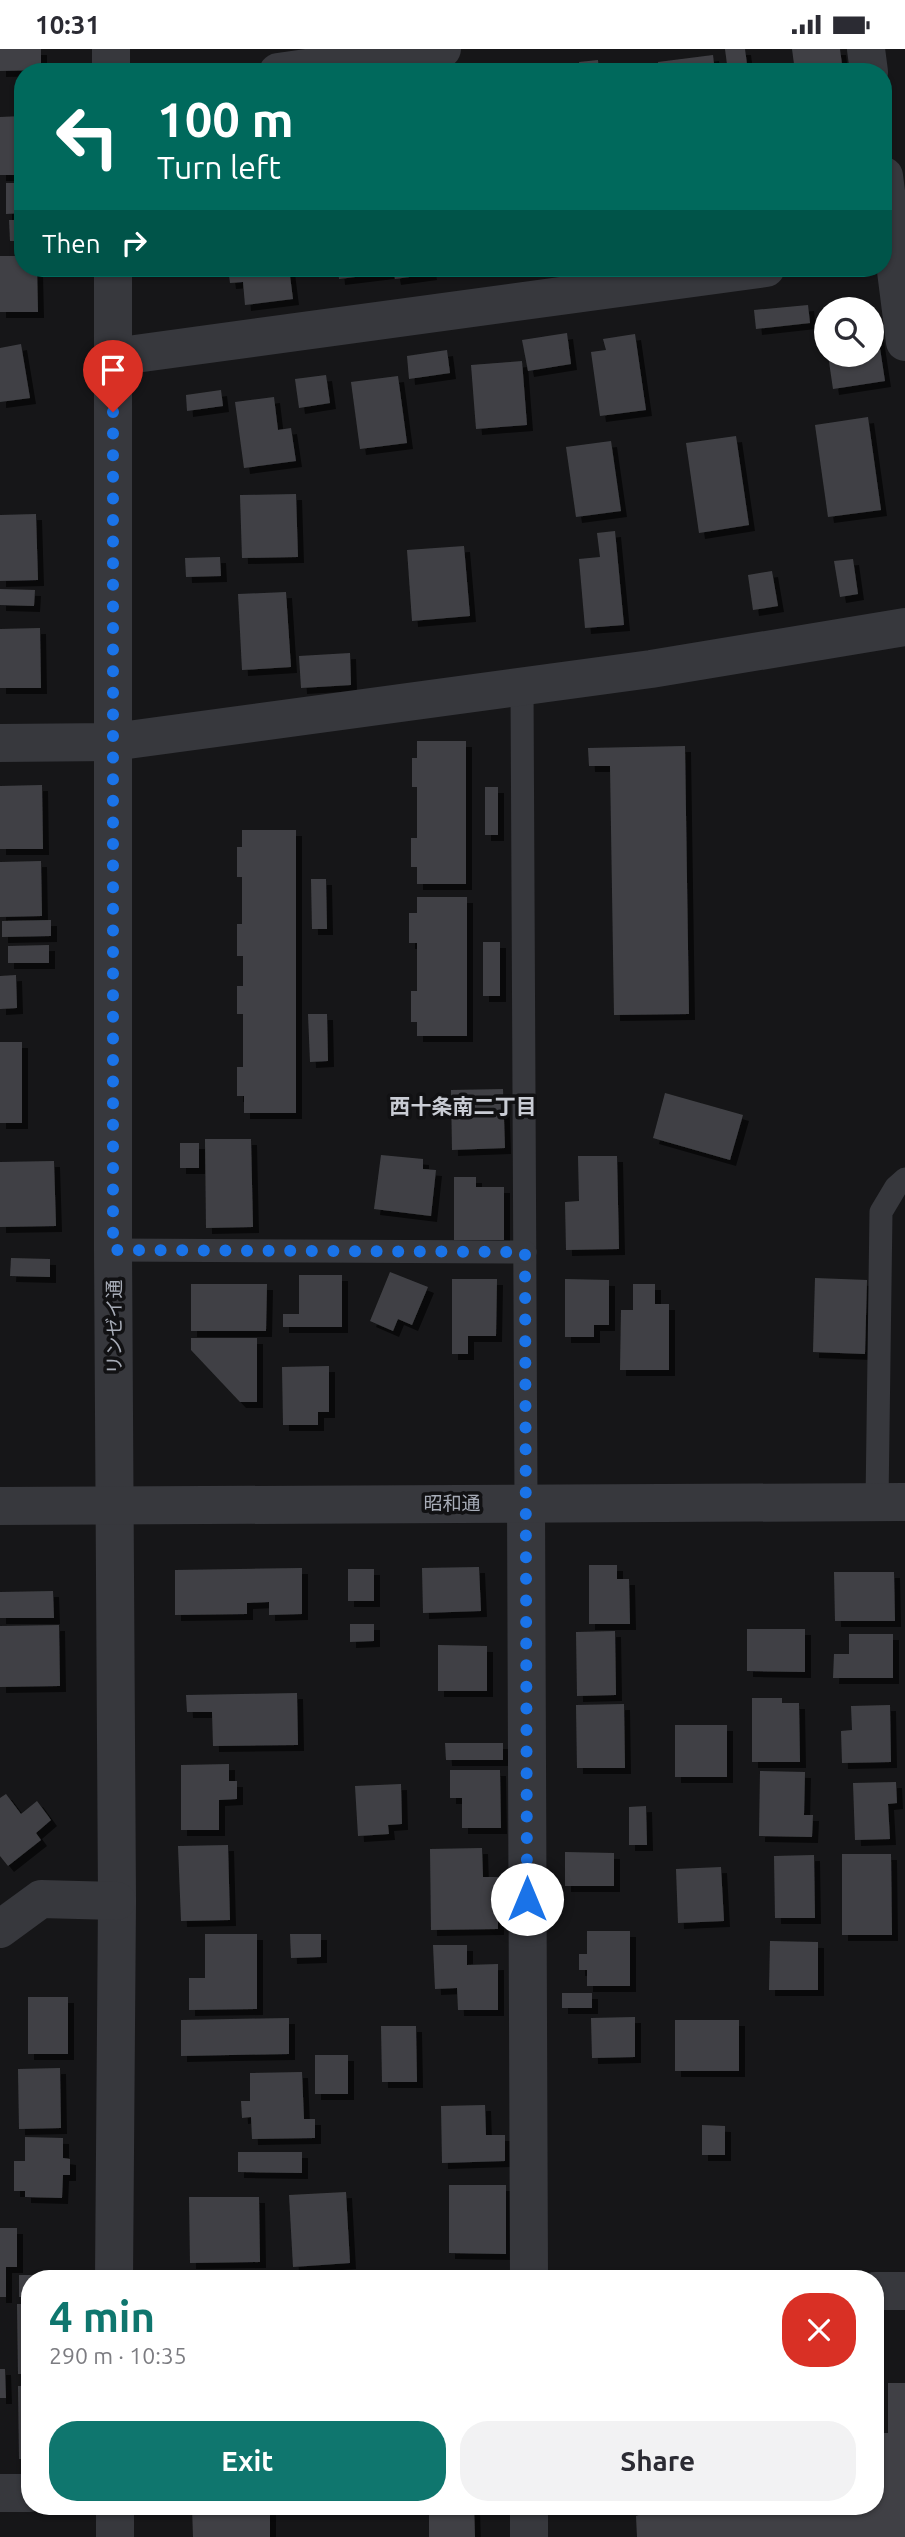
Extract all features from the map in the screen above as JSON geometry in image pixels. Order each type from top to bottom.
[{"type":"street","points":[[342,63],[442,49]]},
{"type":"street","points":[[894,250],[905,342]]},
{"type":"street","name":"リンゼイ通","points":[[113,277],[113,1250],[117,1901],[114,2270]]},
{"type":"street","points":[[113,357],[700,277]]},
{"type":"street","points":[[0,743],[113,742],[651,669],[905,627]]},
{"type":"street","name":"昭和通","points":[[0,1506],[891,1502]]},
{"type":"street","points":[[526,1503],[529,2270]]},
{"type":"street","points":[[0,1929],[41,1899],[117,1901]]},
{"type":"street","points":[[884,2291],[905,2291]]},
{"type":"street","points":[[0,2493],[21,2493]]},
{"type":"street","points":[[115,2515],[115,2537]]},
{"type":"street","points":[[529,2515],[529,2537]]},
{"type":"lane","points":[[522,687],[526,1503]]},
{"type":"lane","points":[[891,1502],[881,1212],[896,1187],[905,1179]]},
{"type":"lane","points":[[113,1250],[525,1252]]},
{"type":"building","points":[[0,49],[41,49],[41,63],[14,63],[14,71],[0,71]]},
{"type":"building","points":[[725,49],[745,49],[747,63],[727,63]]},
{"type":"building","points":[[792,49],[840,49],[842,63],[794,63]]},
{"type":"building","points":[[713,55],[714,63],[658,63]]},
{"type":"building","points":[[598,60],[598,63],[579,63]]},
{"type":"building","points":[[14,116],[14,175],[0,175],[0,117]]},
{"type":"building","points":[[6,183],[14,183],[14,214],[6,214]]},
{"type":"building","points":[[9,220],[14,220],[14,241],[10,241]]},
{"type":"building","points":[[0,256],[14,256],[14,277],[37,277],[38,312],[0,312]]},
{"type":"building","points":[[229,277],[290,277],[293,299],[245,305],[243,282],[230,283]]},
{"type":"building","points":[[808,305],[810,323],[756,329],[754,310]]},
{"type":"building","points":[[567,333],[571,364],[528,371],[522,340]]},
{"type":"building","points":[[635,334],[646,410],[600,416],[591,352],[606,350],[603,339]]},
{"type":"building","points":[[21,344],[30,398],[0,402],[0,348]]},
{"type":"building","points":[[447,350],[450,373],[409,379],[407,356]]},
{"type":"building","points":[[522,361],[527,425],[476,429],[471,365]]},
{"type":"building","points":[[830,367],[883,367],[885,381],[833,389]]},
{"type":"building","points":[[326,375],[330,403],[299,408],[295,379]]},
{"type":"building","points":[[398,376],[407,443],[360,449],[351,382]]},
{"type":"building","points":[[221,390],[223,406],[187,411],[186,395]]},
{"type":"building","points":[[274,397],[278,430],[291,428],[296,461],[244,468],[235,402]]},
{"type":"building","points":[[868,417],[881,510],[828,517],[815,425]]},
{"type":"building","points":[[736,436],[749,525],[699,533],[686,443]]},
{"type":"building","points":[[611,441],[621,511],[576,517],[566,447]]},
{"type":"building","points":[[296,494],[298,557],[242,558],[240,495]]},
{"type":"building","points":[[36,514],[38,580],[0,581],[0,515]]},
{"type":"building","points":[[615,531],[624,625],[585,628],[579,559],[600,557],[597,533]]},
{"type":"building","points":[[464,546],[470,616],[412,621],[407,550]]},
{"type":"building","points":[[220,557],[221,576],[186,577],[185,558]]},
{"type":"building","points":[[853,559],[858,594],[840,597],[834,561]]},
{"type":"building","points":[[772,571],[778,606],[753,610],[748,575]]},
{"type":"building","points":[[0,589],[35,590],[34,606],[0,605]]},
{"type":"building","points":[[286,592],[291,667],[242,670],[238,594]]},
{"type":"building","points":[[40,628],[41,688],[0,688],[0,629]]},
{"type":"building","points":[[350,653],[351,685],[301,688],[299,656]]},
{"type":"building","points":[[417,741],[466,741],[466,884],[417,884],[417,867],[411,867],[411,838],[417,838],[417,787],[412,787],[412,758],[417,758]]},
{"type":"building","points":[[685,746],[689,1014],[614,1015],[610,766],[589,766],[588,748]]},
{"type":"building","points":[[42,785],[43,849],[0,849],[0,786]]},
{"type":"building","points":[[485,787],[498,787],[498,835],[485,835]]},
{"type":"building","points":[[242,830],[296,830],[296,1113],[244,1113],[244,1096],[237,1096],[237,1067],[243,1067],[243,1014],[237,1014],[237,986],[243,986],[243,956],[237,956],[237,924],[242,924],[242,877],[237,877],[237,847],[242,847]]},
{"type":"building","points":[[41,861],[42,916],[0,917],[0,862]]},
{"type":"building","points":[[311,879],[326,879],[327,929],[312,929]]},
{"type":"building","points":[[417,897],[467,897],[467,1036],[417,1036],[417,1022],[411,1022],[411,991],[417,991],[417,943],[409,943],[409,913],[417,913]]},
{"type":"building","points":[[51,920],[51,936],[2,937],[2,921]]},
{"type":"building","points":[[483,942],[500,942],[500,996],[483,996]]},
{"type":"building","points":[[49,945],[49,963],[8,963],[8,946]]},
{"type":"building","points":[[16,975],[17,1008],[0,1009],[0,976]]},
{"type":"building","points":[[308,1014],[327,1014],[328,1061],[310,1062]]},
{"type":"building","points":[[0,1042],[22,1042],[22,1123],[0,1123]]},
{"type":"building","points":[[503,1089],[505,1148],[452,1150],[451,1090]]},
{"type":"building","points":[[665,1093],[743,1115],[730,1160],[653,1138]]},
{"type":"building","points":[[205,1139],[251,1139],[253,1227],[206,1228]]},
{"type":"building","points":[[180,1143],[199,1143],[199,1168],[180,1168]]},
{"type":"building","points":[[381,1155],[423,1159],[423,1169],[436,1170],[431,1216],[374,1209]]},
{"type":"building","points":[[578,1156],[617,1156],[619,1249],[566,1250],[565,1202],[579,1201]]},
{"type":"building","points":[[54,1161],[56,1226],[0,1227],[0,1162]]},
{"type":"building","points":[[454,1177],[476,1177],[476,1187],[504,1187],[504,1240],[454,1240]]},
{"type":"building","points":[[11,1258],[50,1259],[50,1277],[10,1276]]},
{"type":"building","points":[[390,1272],[428,1287],[412,1325],[398,1319],[393,1331],[370,1321]]},
{"type":"building","points":[[299,1275],[342,1275],[342,1327],[283,1327],[283,1314],[299,1314]]},
{"type":"building","points":[[815,1278],[867,1280],[865,1354],[813,1352]]},
{"type":"building","points":[[452,1279],[497,1279],[496,1336],[468,1336],[468,1354],[452,1354]]},
{"type":"building","points":[[565,1279],[609,1280],[609,1325],[594,1325],[594,1337],[565,1337]]},
{"type":"building","points":[[191,1284],[267,1284],[266,1331],[191,1331]]},
{"type":"building","points":[[633,1284],[655,1284],[655,1304],[669,1304],[669,1370],[620,1370],[621,1310],[633,1310]]},
{"type":"building","points":[[191,1338],[257,1338],[257,1402],[240,1402],[191,1350]]},
{"type":"building","points":[[329,1366],[329,1412],[318,1412],[318,1425],[283,1425],[282,1367]]},
{"type":"building","points":[[589,1565],[617,1565],[617,1579],[629,1579],[630,1624],[589,1624]]},
{"type":"building","points":[[479,1567],[481,1611],[423,1613],[422,1568]]},
{"type":"building","points":[[302,1568],[302,1614],[269,1615],[269,1602],[247,1603],[247,1614],[175,1615],[175,1570]]},
{"type":"building","points":[[348,1569],[374,1569],[374,1601],[348,1601]]},
{"type":"building","points":[[834,1572],[894,1572],[895,1621],[835,1621]]},
{"type":"building","points":[[53,1591],[54,1618],[0,1618],[0,1592]]},
{"type":"building","points":[[350,1624],[374,1624],[374,1641],[350,1642]]},
{"type":"building","points":[[59,1625],[60,1686],[0,1687],[0,1626]]},
{"type":"building","points":[[747,1629],[805,1629],[805,1672],[747,1671]]},
{"type":"building","points":[[615,1631],[616,1695],[577,1696],[576,1632]]},
{"type":"building","points":[[849,1634],[893,1634],[893,1678],[833,1678],[834,1654],[849,1654]]},
{"type":"building","points":[[438,1645],[487,1646],[487,1691],[438,1691]]},
{"type":"building","points":[[297,1693],[298,1745],[213,1746],[212,1712],[187,1712],[186,1695]]},
{"type":"building","points":[[752,1698],[782,1698],[782,1703],[799,1703],[800,1762],[752,1762]]},
{"type":"building","points":[[624,1704],[625,1768],[577,1768],[576,1705]]},
{"type":"building","points":[[890,1705],[891,1762],[842,1763],[841,1731],[852,1730],[851,1706]]},
{"type":"building","points":[[675,1725],[727,1725],[727,1777],[675,1777]]},
{"type":"building","points":[[445,1743],[503,1743],[503,1760],[446,1760]]},
{"type":"building","points":[[229,1764],[229,1781],[237,1781],[237,1799],[219,1800],[219,1830],[181,1830],[181,1765]]},
{"type":"building","points":[[450,1770],[500,1770],[501,1828],[462,1828],[462,1798],[450,1798]]},
{"type":"building","points":[[760,1771],[805,1772],[804,1815],[813,1815],[812,1837],[759,1836]]},
{"type":"building","points":[[896,1782],[897,1803],[888,1804],[890,1839],[855,1840],[853,1783]]},
{"type":"building","points":[[401,1784],[402,1824],[388,1825],[389,1834],[358,1836],[355,1786]]},
{"type":"building","points":[[6,1794],[21,1814],[37,1801],[51,1820],[36,1833],[41,1840],[8,1866],[0,1856],[0,1798]]},
{"type":"building","points":[[646,1806],[647,1845],[629,1845],[629,1807]]},
{"type":"building","points":[[228,1845],[230,1920],[181,1921],[178,1846]]},
{"type":"building","points":[[482,1848],[483,1877],[498,1877],[498,1929],[431,1930],[430,1849]]},
{"type":"building","points":[[565,1852],[614,1853],[614,1886],[565,1886]]},
{"type":"building","points":[[842,1854],[891,1854],[892,1935],[842,1935]]},
{"type":"building","points":[[814,1855],[815,1918],[775,1918],[774,1856]]},
{"type":"building","points":[[721,1867],[724,1921],[678,1923],[676,1869]]},
{"type":"building","points":[[587,1931],[630,1931],[630,1986],[587,1986],[587,1970],[579,1970],[579,1954],[587,1954]]},
{"type":"building","points":[[205,1934],[257,1934],[257,2009],[189,2010],[189,1978],[205,1978]]},
{"type":"building","points":[[290,1934],[321,1934],[321,1957],[291,1958]]},
{"type":"building","points":[[770,1941],[818,1942],[818,1990],[769,1990]]},
{"type":"building","points":[[433,1945],[467,1945],[467,1965],[498,1964],[498,2010],[458,2010],[457,1988],[435,1989]]},
{"type":"building","points":[[562,1993],[592,1993],[592,2008],[562,2008]]},
{"type":"building","points":[[28,1997],[68,1997],[68,2054],[28,2054]]},
{"type":"building","points":[[635,2017],[635,2057],[592,2058],[591,2018]]},
{"type":"building","points":[[289,2018],[289,2054],[181,2056],[181,2020]]},
{"type":"building","points":[[675,2020],[739,2020],[739,2071],[675,2071]]},
{"type":"building","points":[[381,2026],[416,2026],[417,2082],[382,2082]]},
{"type":"building","points":[[315,2055],[348,2055],[348,2094],[315,2094]]},
{"type":"building","points":[[60,2068],[61,2128],[19,2129],[18,2069]]},
{"type":"building","points":[[302,2072],[304,2119],[315,2119],[315,2138],[252,2139],[251,2117],[242,2118],[241,2101],[250,2101],[250,2073]]},
{"type":"building","points":[[485,2105],[486,2135],[505,2135],[505,2161],[442,2163],[441,2106]]},
{"type":"building","points":[[702,2125],[725,2126],[725,2155],[702,2155]]},
{"type":"building","points":[[25,2137],[63,2138],[63,2158],[70,2159],[70,2175],[63,2175],[62,2198],[25,2197],[25,2191],[14,2191],[14,2161],[25,2161]]},
{"type":"building","points":[[238,2152],[302,2152],[302,2173],[238,2172]]},
{"type":"building","points":[[449,2185],[506,2185],[506,2254],[449,2253]]},
{"type":"building","points":[[346,2192],[350,2263],[293,2267],[289,2195]]},
{"type":"building","points":[[189,2197],[259,2197],[260,2262],[190,2263]]},
{"type":"building","points":[[0,2228],[17,2228],[17,2267],[6,2267],[6,2297],[0,2297]]},
{"type":"building","points":[[19,2275],[21,2275],[21,2297]]},
{"type":"building","points":[[17,2304],[21,2304],[21,2374],[18,2374]]},
{"type":"building","points":[[0,2369],[5,2369],[6,2398],[0,2398]]},
{"type":"building","points":[[888,2383],[905,2383],[905,2537],[637,2537],[636,2516],[639,2515],[884,2515],[884,2433],[888,2433]]},
{"type":"building","points":[[18,2386],[21,2386],[21,2459]]},
{"type":"building","points":[[192,2515],[270,2515],[270,2537],[193,2537]]},
{"type":"building","points":[[429,2515],[474,2515],[475,2537],[429,2537]]},
{"type":"district","name":"西十条南二丁目","points":[[463,1106]]},
{"type":"route","points":[[113,412],[113,1250],[525,1252],[527,1899]]}]
